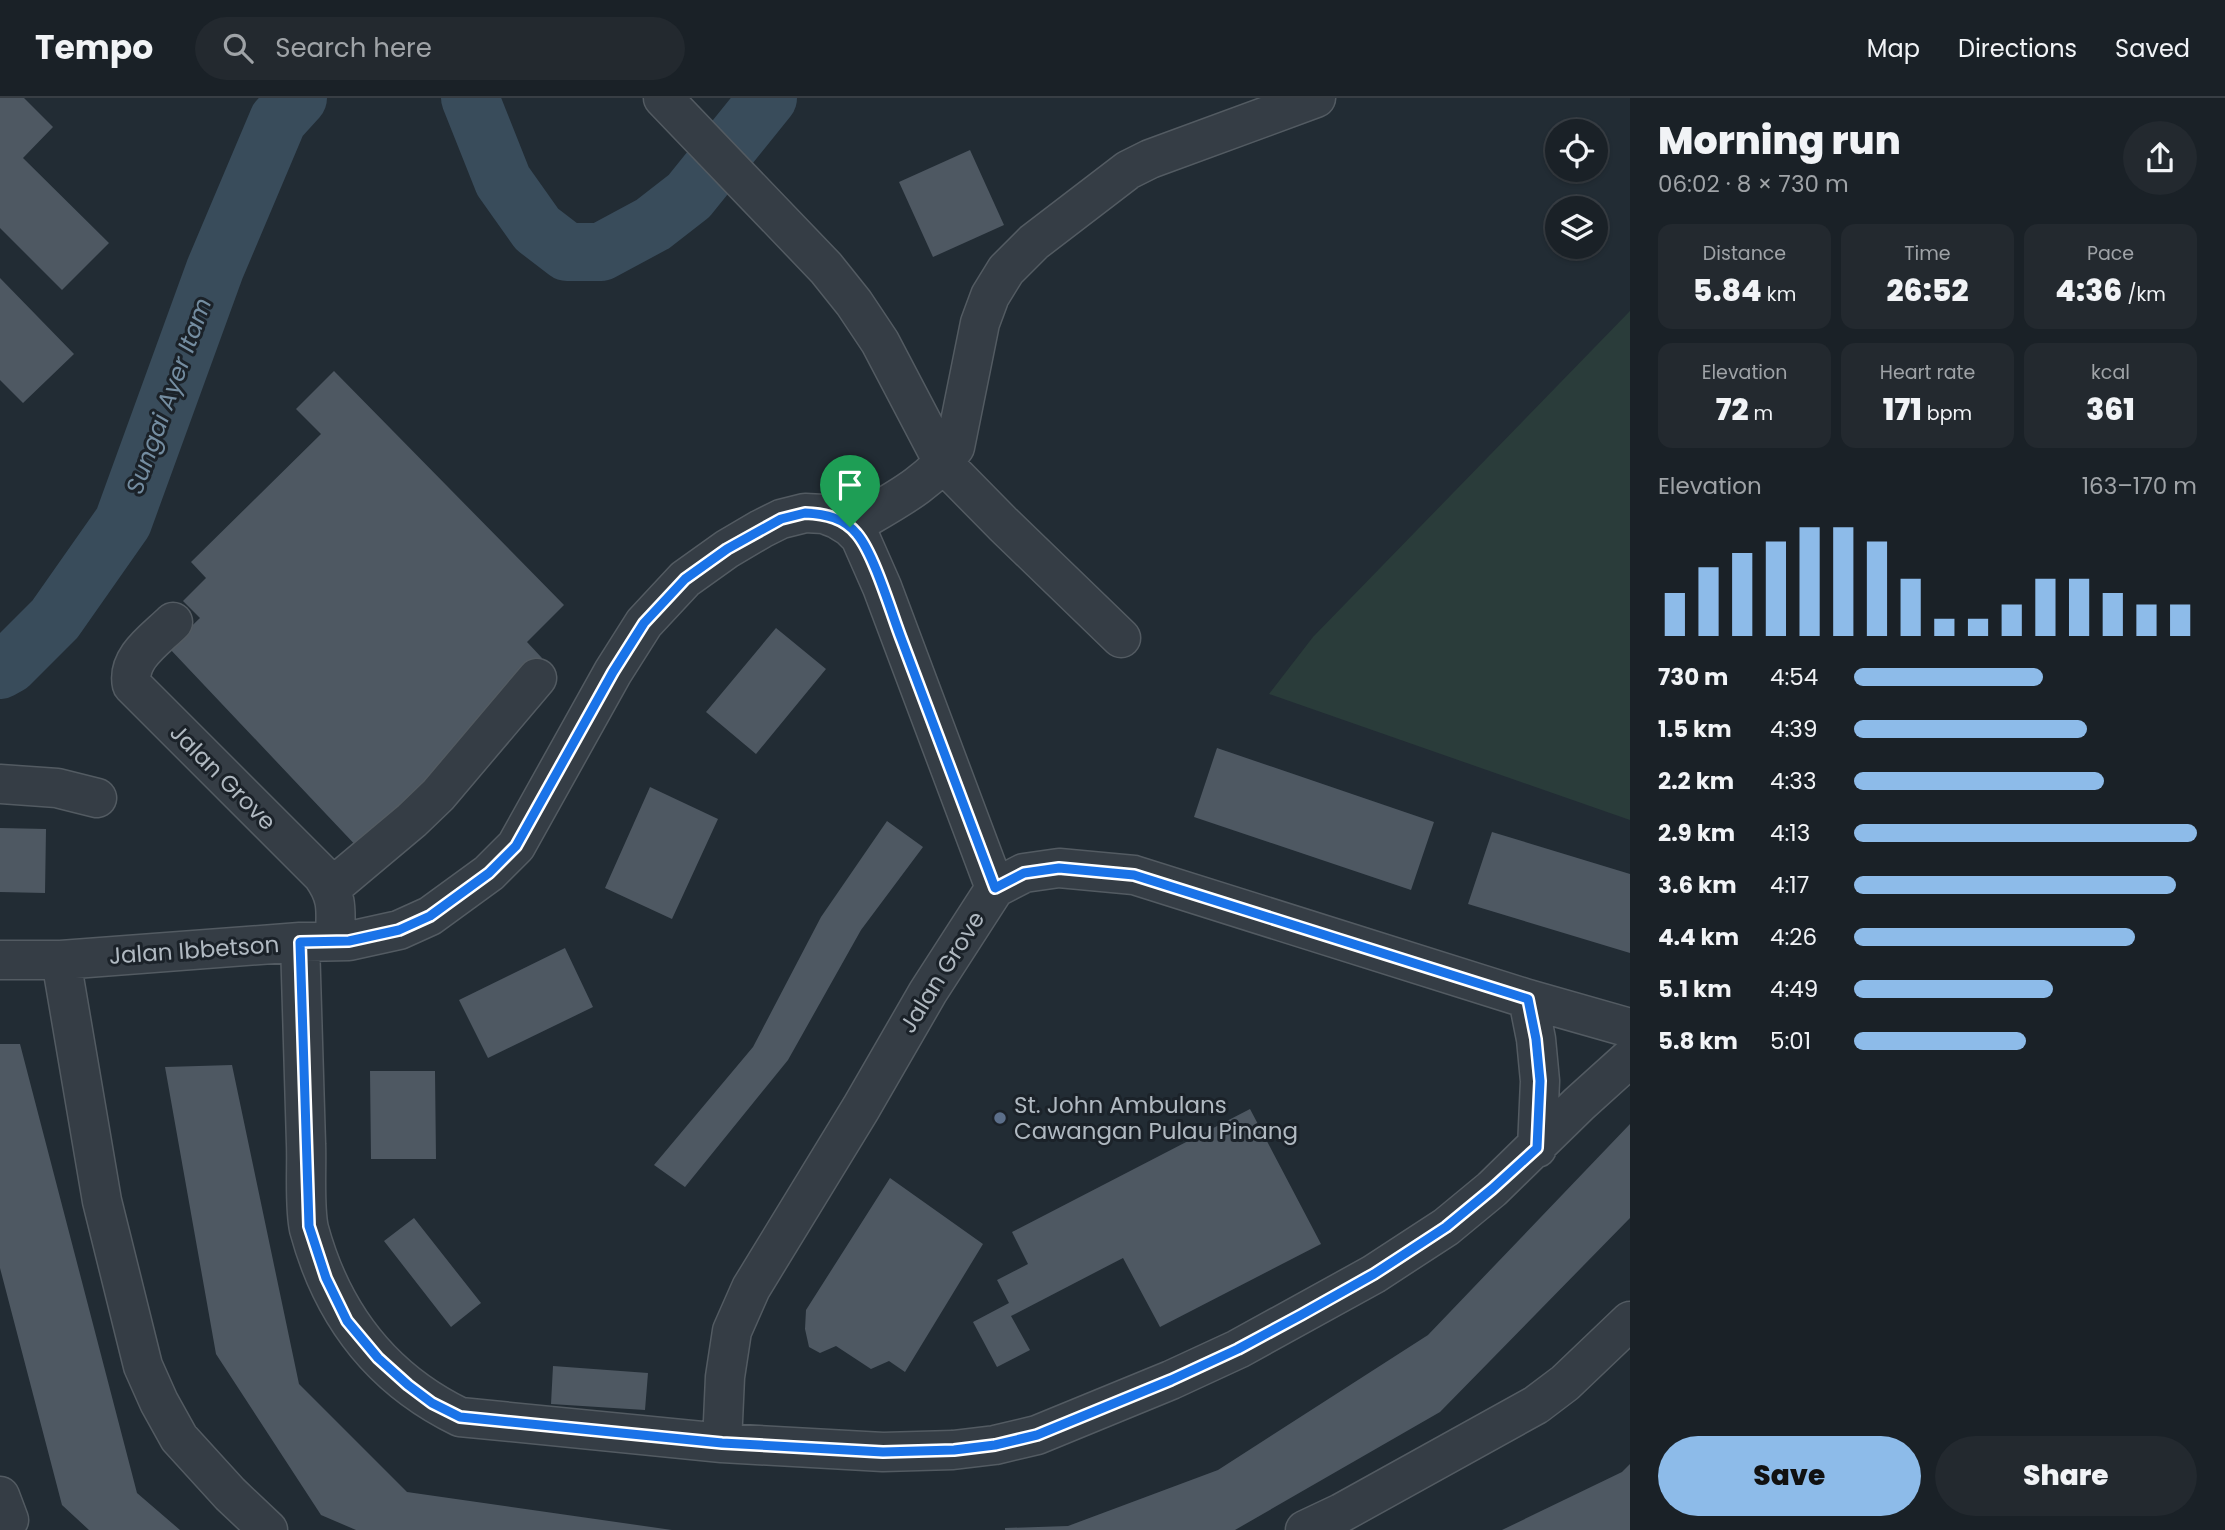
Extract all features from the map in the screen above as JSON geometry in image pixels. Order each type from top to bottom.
[{"type":"street","points":[[995,888],[882,587],[860,537],[850,527],[925,481],[944,464],[955,447],[980,323],[990,296],[1006,270],[1034,242],[1128,170],[1150,159],[1316,98]]},
{"type":"street","points":[[667,103],[826,268],[854,303],[880,342],[944,464],[1121,638]]},
{"type":"street","name":"Jalan Ibbetson","points":[[0,960],[61,960],[375,937],[430,916],[489,873],[516,846],[613,672],[638,633],[685,579],[727,549],[781,519],[805,513],[824,514],[850,527]]},
{"type":"street","name":"Jalan Grove","points":[[173,622],[136,659],[130,676],[132,685],[322,875],[331,888]]},
{"type":"street","points":[[537,678],[438,794],[412,820],[331,888],[336,901],[318,942],[309,1226],[326,1278],[347,1321],[378,1358],[432,1403],[460,1417],[722,1443],[883,1452],[954,1450],[995,1445],[1037,1435],[1171,1380],[1238,1349],[1332,1298],[1446,1227],[1537,1148],[1579,1104],[1630,1058]]},
{"type":"street","points":[[0,784],[57,788],[97,798]]},
{"type":"street","name":"Jalan Grove","points":[[722,1443],[725,1377],[732,1331],[751,1288],[928,992],[995,888],[1024,873],[1059,868],[1134,875],[1528,999],[1630,1028]]},
{"type":"street","points":[[61,960],[102,1201],[143,1366],[179,1438],[230,1494],[268,1530]]},
{"type":"street","points":[[1528,999],[1536,1039],[1540,1081],[1537,1148]]},
{"type":"street","points":[[1305,1530],[1341,1513],[1536,1405],[1565,1383],[1630,1321]]},
{"type":"shaded area","points":[[1630,311],[1630,820],[1269,694],[1313,637]]},
{"type":"building","points":[[0,98],[24,98],[53,127],[23,158],[109,243],[62,290],[0,228]]},
{"type":"building","points":[[970,150],[1004,225],[933,257],[899,182]]},
{"type":"building","points":[[0,278],[74,354],[23,403],[0,380]]},
{"type":"building","points":[[334,371],[564,605],[527,642],[542,658],[361,851],[169,648],[200,618],[183,601],[206,578],[191,562],[321,434],[296,409]]},
{"type":"building","points":[[776,628],[826,669],[756,754],[706,712]]},
{"type":"building","points":[[1217,748],[1434,822],[1411,890],[1194,817]]},
{"type":"building","points":[[650,787],[718,819],[672,919],[605,888]]},
{"type":"building","points":[[887,821],[923,847],[861,930],[788,1060],[685,1187],[654,1165],[753,1047],[821,917]]},
{"type":"building","points":[[0,828],[46,829],[45,893],[0,892]]},
{"type":"building","points":[[1492,832],[1630,874],[1630,953],[1468,904]]},
{"type":"building","points":[[565,948],[593,1007],[488,1058],[459,1000]]},
{"type":"building","points":[[0,1044],[20,1044],[137,1493],[180,1530],[89,1530],[62,1505],[0,1268]]},
{"type":"building","points":[[232,1065],[299,1384],[407,1492],[672,1530],[356,1530],[321,1515],[216,1354],[165,1067]]},
{"type":"building","points":[[370,1071],[435,1071],[436,1159],[371,1159]]},
{"type":"building","points":[[1250,1109],[1321,1244],[1160,1327],[1123,1258],[1011,1316],[1030,1350],[997,1367],[973,1322],[1009,1303],[997,1280],[1028,1264],[1012,1232]]},
{"type":"building","points":[[1630,1124],[1630,1218],[1440,1412],[1235,1530],[1005,1530],[1068,1526],[1218,1470],[1428,1335]]},
{"type":"building","points":[[890,1178],[983,1244],[905,1372],[889,1361],[871,1369],[836,1346],[820,1353],[809,1347],[805,1329],[806,1310]]},
{"type":"building","points":[[414,1218],[481,1303],[451,1327],[384,1241]]},
{"type":"building","points":[[553,1366],[648,1373],[645,1410],[551,1404]]},
{"type":"building","points":[[1630,1464],[1630,1530],[1502,1530],[1622,1472]]},
{"type":"waterway","name":"Sungai Ayer Itam","points":[[0,670],[9,665],[55,619],[123,522],[215,269],[278,120],[298,98]]},
{"type":"waterway","name":"Sungai Ayer Itam","points":[[470,98],[503,181],[537,229],[567,252],[601,252],[653,224],[689,196],[768,98]]},
{"type":"place","name":"St. John Ambulans Cawangan Pulau Pinang","points":[[1000,1118]]},
{"type":"route","points":[[805,513],[824,514],[850,527],[860,537],[882,587],[995,888],[1024,873],[1059,868],[1134,875],[1528,999],[1536,1039],[1540,1081],[1537,1148],[1446,1227],[1374,1274],[1238,1349],[1171,1380],[1037,1435],[995,1445],[954,1450],[883,1452],[722,1443],[460,1417],[432,1403],[378,1358],[347,1321],[326,1278],[309,1226],[300,942],[349,941],[375,937],[430,916],[459,896],[489,873],[516,846],[613,672],[644,623],[685,579],[727,549],[781,519],[805,513]]}]
